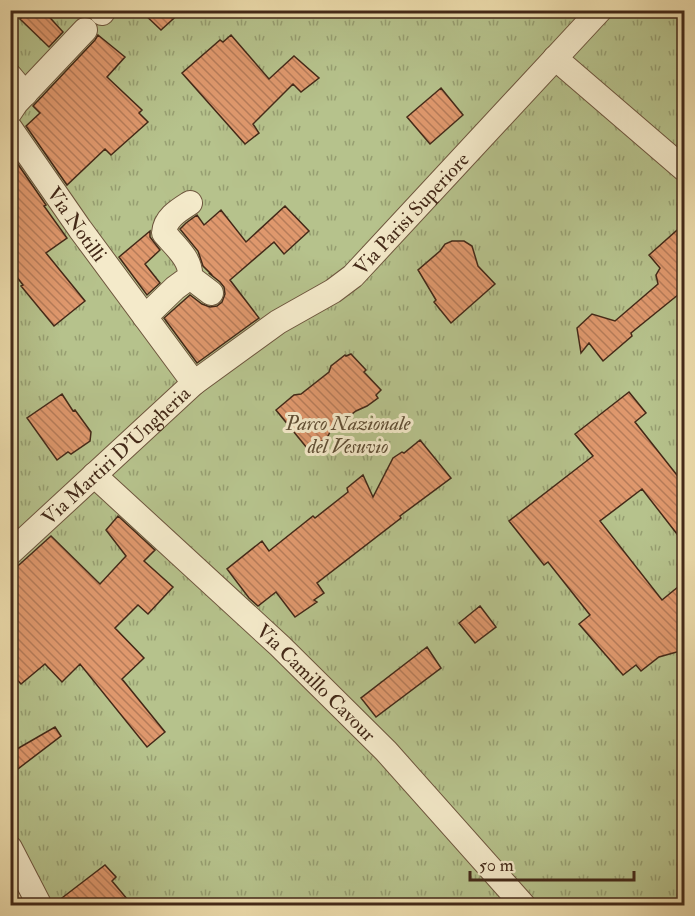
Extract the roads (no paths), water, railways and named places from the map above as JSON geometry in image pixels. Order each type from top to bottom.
[{"type":"street","name":"Via Parisi Superiore","points":[[194,383],[278,322],[333,291],[353,276],[600,10]]},
{"type":"street","points":[[15,94],[85,30]]},
{"type":"street","points":[[555,58],[684,169]]},
{"type":"street","name":"Via Notilli","points":[[10,128],[80,229],[194,383]]},
{"type":"street","points":[[145,317],[190,277],[191,269],[187,260],[164,233],[165,226],[176,212],[190,202]]},
{"type":"street","points":[[190,277],[211,293]]},
{"type":"street","name":"Via Martiri D'Ungheria","points":[[10,553],[194,383]]},
{"type":"street","name":"Via Camillo Cavour","points":[[94,475],[280,646],[386,751],[524,906]]},
{"type":"street","points":[[10,848],[40,906]]},
{"type":"park label","name":"Parco Nazionale del Vesuvio","points":[[348,434]]}]
